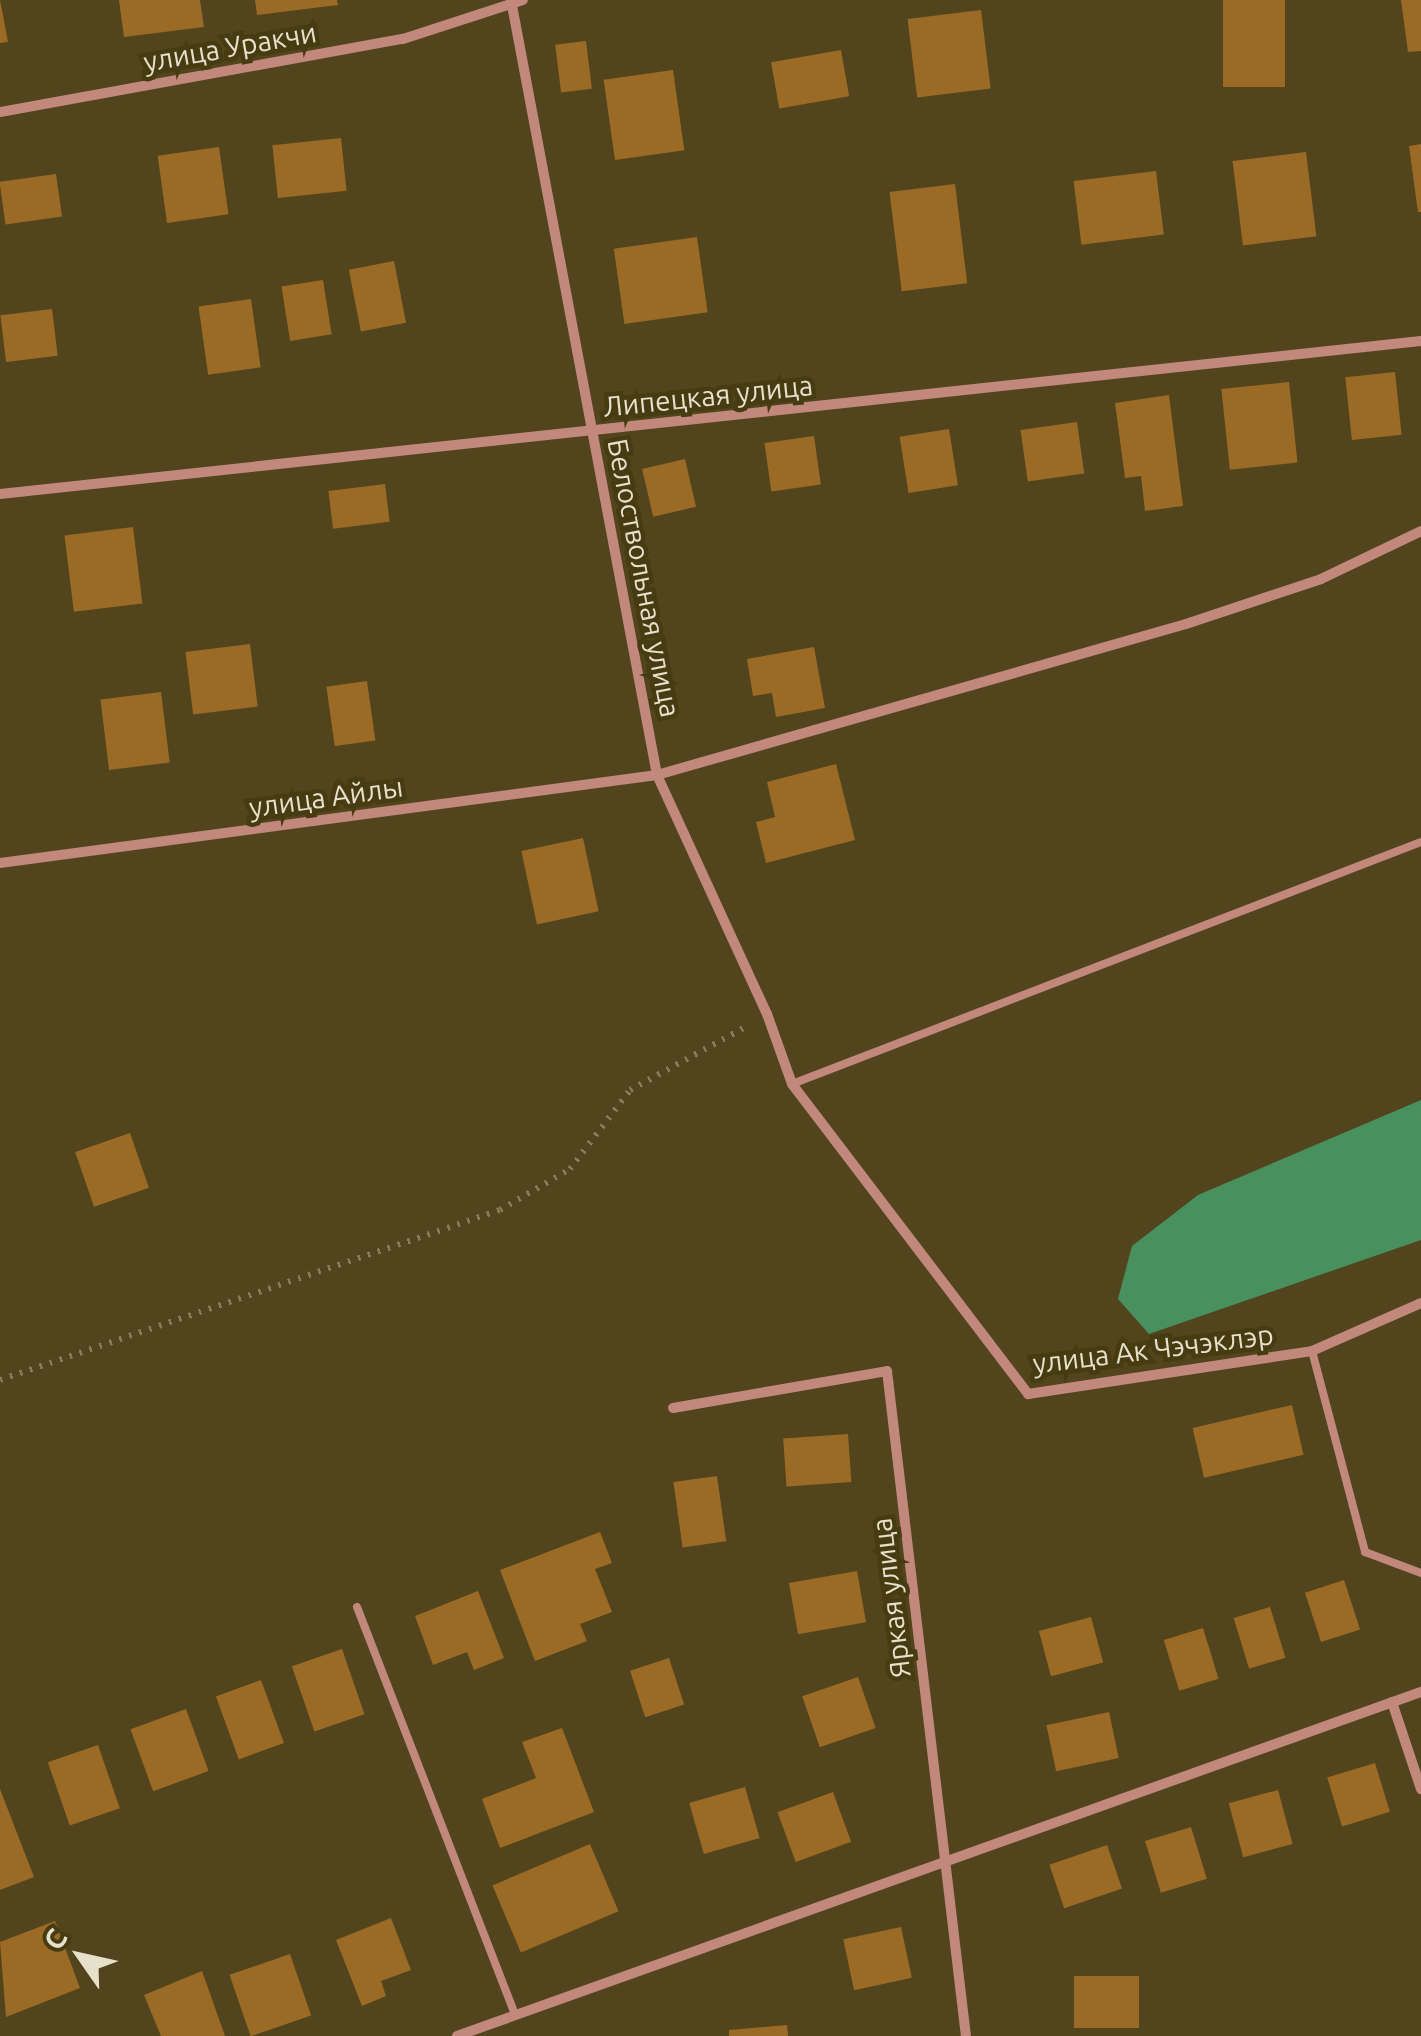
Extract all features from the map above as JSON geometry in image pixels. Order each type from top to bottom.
[{"type":"street","name":"улица Уракчи","points":[[0,112],[404,39],[511,0],[523,0]]},
{"type":"street","name":"Белоствольная улица","points":[[511,0],[657,775],[768,1014],[792,1084]]},
{"type":"street","name":"Липецкая улица","points":[[0,494],[1421,341]]},
{"type":"street","name":"улица Айлы","points":[[0,863],[657,775],[1186,624],[1321,579],[1421,532]]},
{"type":"street","name":"улица Ак Чэчэклэр","points":[[792,1084],[1028,1394],[1312,1352],[1421,1303]]},
{"type":"street","name":"Яркая улица","points":[[672,1408],[887,1370],[966,2036]]},
{"type":"street","points":[[457,2036],[946,1858],[1421,1692]]},
{"type":"street","points":[[1392,1702],[1421,1790]]},
{"type":"lane","points":[[792,1084],[1421,842]]},
{"type":"lane","points":[[1312,1352],[1365,1552],[1421,1572]]},
{"type":"lane","points":[[357,1607],[515,2015]]},
{"type":"path","points":[[0,1380],[500,1210],[570,1169],[630,1090],[768,1014]]},
{"type":"green space","points":[[1421,1100],[1421,1240],[1149,1334],[1118,1299],[1132,1246],[1198,1195]]},
{"type":"building","points":[[0,0],[8,42],[0,43]]},
{"type":"building","points":[[119,0],[200,0],[204,27],[124,37]]},
{"type":"building","points":[[255,0],[337,0],[338,5],[257,15]]},
{"type":"building","points":[[1223,0],[1285,0],[1285,87],[1223,87]]},
{"type":"building","points":[[1401,0],[1421,0],[1421,51],[1408,52]]},
{"type":"building","points":[[981,10],[991,88],[917,97],[908,19]]},
{"type":"building","points":[[586,41],[592,89],[561,92],[555,45]]},
{"type":"building","points":[[841,50],[849,96],[779,109],[771,62]]},
{"type":"building","points":[[673,70],[684,150],[615,160],[604,80]]},
{"type":"building","points":[[341,138],[347,191],[278,198],[272,145]]},
{"type":"building","points":[[1421,144],[1421,212],[1418,212],[1409,146]]},
{"type":"building","points":[[219,147],[228,214],[167,223],[158,156]]},
{"type":"building","points":[[1306,152],[1316,236],[1243,245],[1233,161]]},
{"type":"building","points":[[1156,171],[1164,235],[1081,245],[1074,181]]},
{"type":"building","points":[[56,174],[62,217],[6,225],[0,182]]},
{"type":"building","points":[[955,184],[967,283],[902,291],[889,192]]},
{"type":"building","points":[[697,237],[708,312],[624,324],[614,249]]},
{"type":"building","points":[[394,261],[406,323],[361,332],[349,270]]},
{"type":"building","points":[[323,280],[332,334],[290,341],[282,287]]},
{"type":"building","points":[[251,299],[261,367],[208,375],[199,306]]},
{"type":"building","points":[[52,309],[58,356],[6,362],[0,315]]},
{"type":"building","points":[[1395,372],[1402,435],[1352,440],[1345,377]]},
{"type":"building","points":[[1289,382],[1297,463],[1230,470],[1221,389]]},
{"type":"building","points":[[1169,395],[1183,506],[1145,511],[1141,476],[1125,478],[1115,403]]},
{"type":"building","points":[[1077,422],[1084,473],[1028,481],[1021,430]]},
{"type":"building","points":[[949,429],[958,485],[909,493],[900,437]]},
{"type":"building","points":[[814,436],[821,485],[771,491],[764,443]]},
{"type":"building","points":[[685,459],[696,507],[653,517],[642,469]]},
{"type":"building","points":[[385,484],[390,522],[333,529],[328,491]]},
{"type":"building","points":[[133,527],[142,603],[74,612],[65,535]]},
{"type":"building","points":[[250,644],[258,707],[193,714],[185,652]]},
{"type":"building","points":[[814,647],[825,708],[776,717],[772,693],[753,696],[747,659]]},
{"type":"building","points":[[367,681],[375,740],[335,746],[326,687]]},
{"type":"building","points":[[161,692],[170,762],[109,770],[100,699]]},
{"type":"building","points":[[836,764],[855,840],[766,863],[756,822],[775,817],[767,782]]},
{"type":"building","points":[[583,838],[599,911],[537,924],[521,851]]},
{"type":"building","points":[[130,1133],[149,1188],[94,1207],[75,1152]]},
{"type":"building","points":[[1292,1405],[1303,1455],[1204,1478],[1193,1428]]},
{"type":"building","points":[[848,1434],[851,1482],[787,1486],[783,1439]]},
{"type":"building","points":[[717,1476],[726,1541],[683,1547],[673,1482]]},
{"type":"building","points":[[600,1532],[612,1563],[595,1569],[612,1612],[580,1624],[587,1641],[535,1661],[500,1570]]},
{"type":"building","points":[[857,1571],[866,1622],[798,1634],[789,1583]]},
{"type":"building","points":[[1344,1580],[1360,1629],[1321,1642],[1305,1593]]},
{"type":"building","points":[[478,1591],[504,1658],[474,1670],[467,1652],[433,1665],[415,1616]]},
{"type":"building","points":[[1270,1607],[1285,1658],[1249,1669],[1234,1618]]},
{"type":"building","points":[[1091,1617],[1103,1662],[1051,1676],[1039,1631]]},
{"type":"building","points":[[1203,1628],[1218,1679],[1179,1691],[1164,1640]]},
{"type":"building","points":[[342,1649],[364,1714],[314,1731],[292,1666]]},
{"type":"building","points":[[669,1658],[684,1705],[645,1717],[630,1671]]},
{"type":"building","points":[[858,1677],[876,1728],[820,1747],[802,1696]]},
{"type":"building","points":[[261,1680],[284,1743],[239,1759],[216,1696]]},
{"type":"building","points":[[186,1709],[209,1771],[153,1791],[131,1729]]},
{"type":"building","points":[[1109,1712],[1119,1758],[1056,1771],[1046,1725]]},
{"type":"building","points":[[562,1728],[594,1812],[500,1848],[482,1799],[536,1778],[522,1742]]},
{"type":"building","points":[[98,1745],[120,1808],[70,1826],[48,1762]]},
{"type":"building","points":[[1375,1763],[1390,1812],[1342,1826],[1327,1778]]},
{"type":"building","points":[[745,1787],[760,1838],[704,1854],[689,1803]]},
{"type":"building","points":[[0,1789],[34,1877],[0,1890]]},
{"type":"building","points":[[1278,1790],[1292,1844],[1243,1857],[1229,1803]]},
{"type":"building","points":[[833,1792],[851,1842],[796,1862],[778,1812]]},
{"type":"building","points":[[1191,1827],[1207,1879],[1161,1893],[1145,1841]]},
{"type":"building","points":[[590,1844],[619,1911],[521,1953],[492,1885]]},
{"type":"building","points":[[1107,1845],[1122,1888],[1064,1908],[1049,1865]]},
{"type":"building","points":[[391,1918],[411,1970],[381,1981],[386,1996],[362,2006],[336,1940]]},
{"type":"building","points":[[55,1921],[80,1988],[6,2017],[0,1942]]},
{"type":"building","points":[[901,1927],[912,1978],[854,1990],[843,1939]]},
{"type":"building","points":[[290,1954],[311,2015],[251,2036],[229,1975]]},
{"type":"building","points":[[202,1971],[225,2036],[161,2036],[144,1995]]},
{"type":"building","points":[[1074,1976],[1139,1976],[1139,2028],[1074,2028]]},
{"type":"building","points":[[787,2025],[788,2036],[729,2036],[729,2030]]}]
